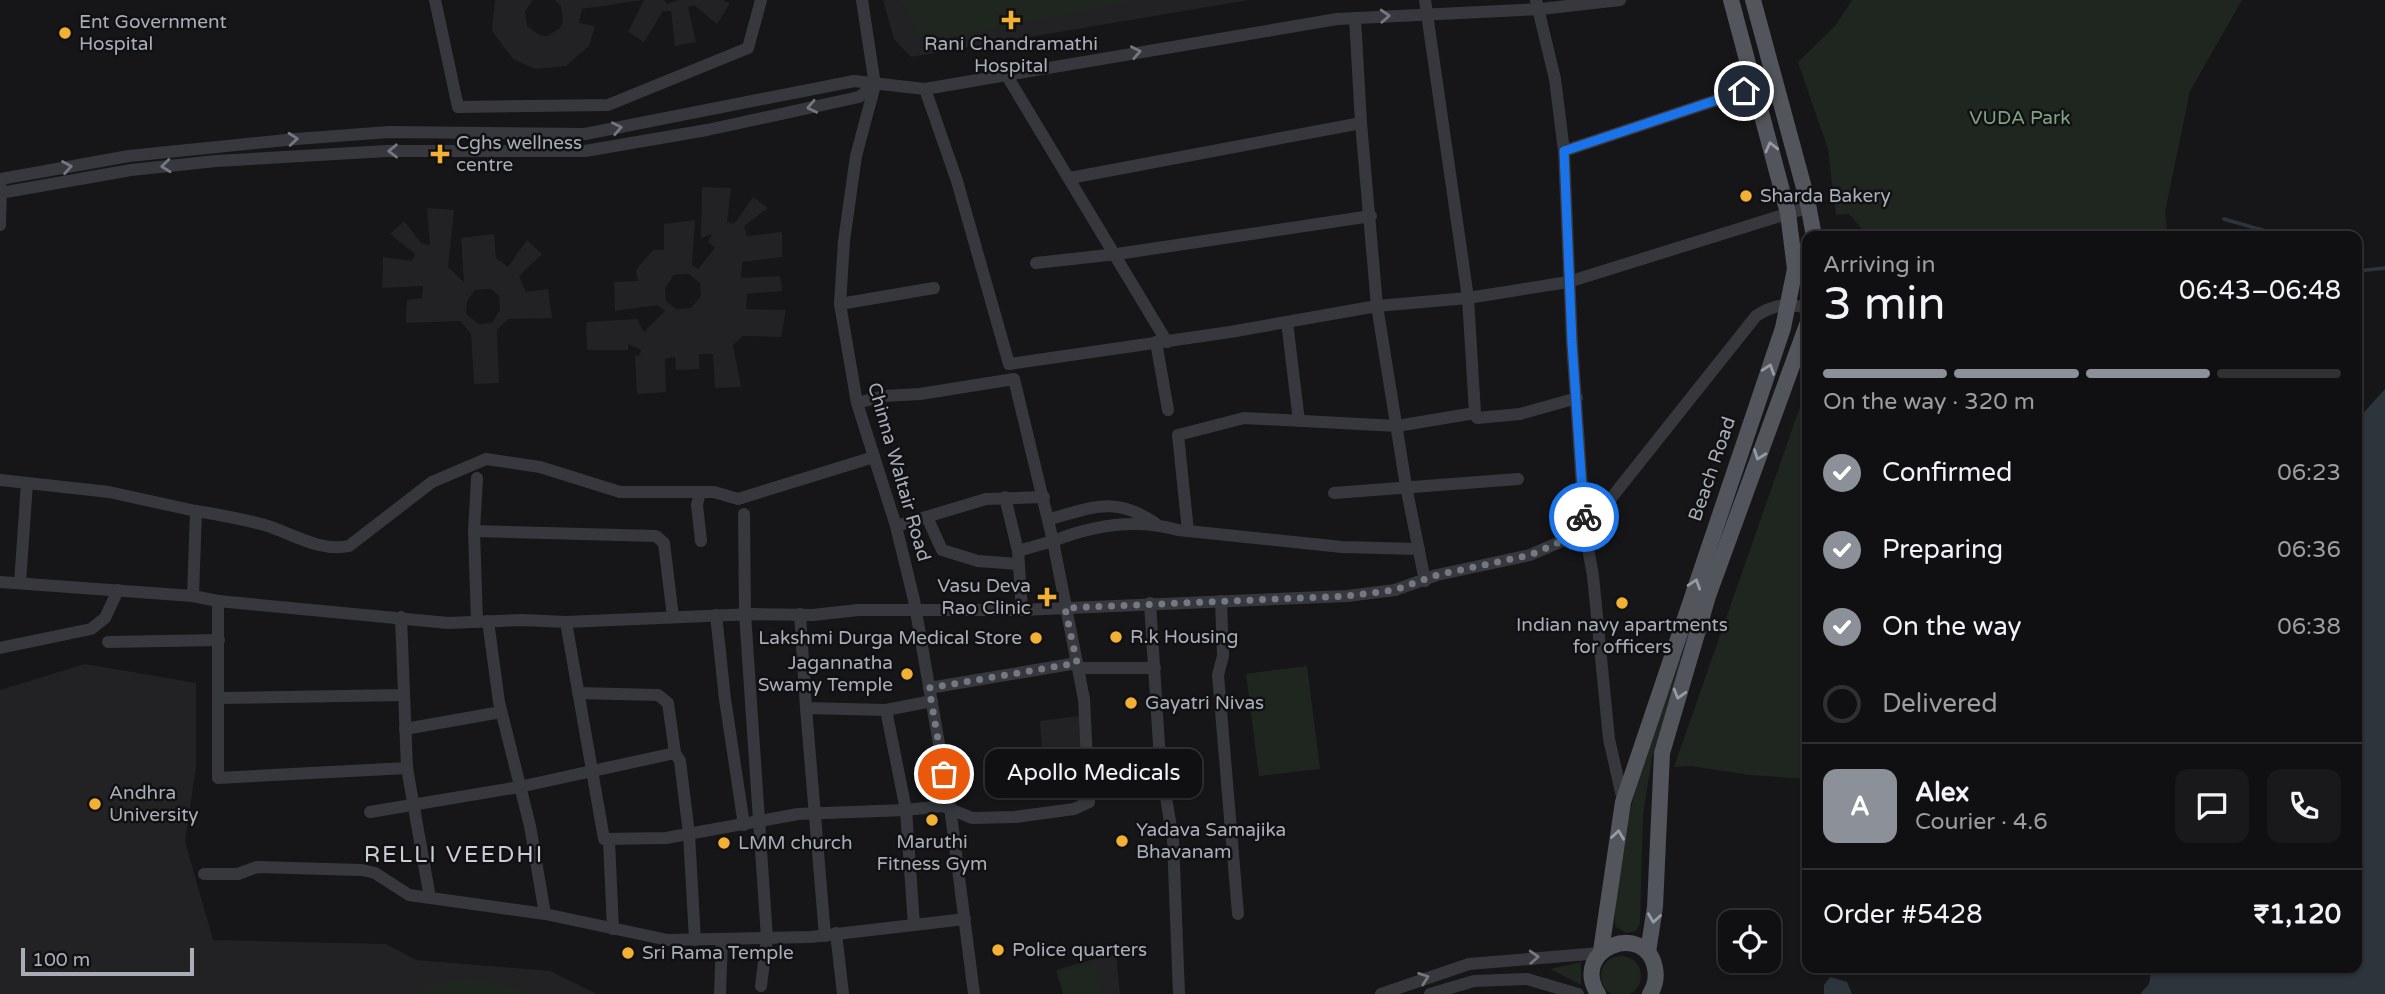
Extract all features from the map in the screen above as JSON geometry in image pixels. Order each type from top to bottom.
[{"type":"main road","name":"Beach Road","points":[[1598,994],[1591,974],[1601,952],[1623,802],[1790,304],[1795,269],[1788,213],[1731,0]]},
{"type":"main road","points":[[1753,0],[1809,206],[1813,231]]},
{"type":"main road","name":"Beach Road","points":[[1648,952],[1656,907],[1662,754],[1708,596],[1802,338]]},
{"type":"main road","points":[[1601,952],[1612,944],[1625,942],[1648,952],[1655,963],[1657,976],[1650,994]]},
{"type":"street","points":[[435,0],[458,107],[608,105],[748,48],[761,0]]},
{"type":"street","points":[[862,0],[875,85]]},
{"type":"street","points":[[1188,531],[1178,435],[1244,418],[1397,426],[1475,413],[1468,298],[1426,0]]},
{"type":"street","points":[[0,186],[129,156],[296,139],[389,132],[585,134],[854,80],[875,85],[925,89],[1148,49],[1355,18],[1619,0]]},
{"type":"street","points":[[1539,5],[1555,79],[1564,151],[1568,282],[1585,531],[1593,576],[1609,739],[1623,802]]},
{"type":"street","points":[[1355,18],[1360,123],[1371,216],[1377,306],[1406,486],[1425,581]]},
{"type":"street","points":[[1007,76],[1116,254],[1162,342],[1168,410]]},
{"type":"street","points":[[0,186],[216,160],[387,151],[585,151],[707,130],[859,97],[875,85]]},
{"type":"street","name":"Chinna Waltair Road","points":[[875,85],[856,156],[844,242],[840,304],[857,403],[896,526],[915,612],[950,807],[974,994]]},
{"type":"street","points":[[1564,151],[1756,87]]},
{"type":"street","points":[[566,622],[593,770],[601,835],[610,839],[666,838],[815,813],[950,807],[972,818],[1015,817],[1074,809],[1088,802],[1089,763],[1078,666],[1050,519],[1014,379],[957,181],[925,89]]},
{"type":"street","points":[[1070,178],[1360,123]]},
{"type":"street","points":[[0,186],[0,225]]},
{"type":"street","points":[[1009,364],[1377,306],[1468,298],[1568,282],[1809,206]]},
{"type":"street","points":[[1036,263],[1116,254],[1371,216]]},
{"type":"street","points":[[840,304],[934,288]]},
{"type":"street","points":[[0,582],[193,596],[218,601],[448,623],[566,622],[858,610],[1022,610],[1347,596],[1395,590],[1437,575],[1530,555],[1585,531],[1756,316],[1768,309],[1790,304],[1802,307]]},
{"type":"street","points":[[1287,322],[1299,421]]},
{"type":"street","points":[[857,403],[891,395],[920,394],[1014,379]]},
{"type":"street","points":[[1477,418],[1520,414],[1577,398]]},
{"type":"street","points":[[0,480],[109,492],[243,520],[303,541],[339,548],[349,546],[432,482],[486,459],[540,467],[620,492],[714,492],[738,499],[874,457]]},
{"type":"street","points":[[477,478],[474,531],[482,621],[545,914]]},
{"type":"street","points":[[1334,493],[1518,479]]},
{"type":"street","points":[[20,583],[27,483]]},
{"type":"street","points":[[700,492],[697,505],[701,541]]},
{"type":"street","points":[[1005,497],[1018,557],[1022,610]]},
{"type":"street","points":[[896,526],[986,499],[1044,497]]},
{"type":"street","points":[[1050,519],[1110,505],[1132,510],[1155,523],[1188,531],[1342,547],[1419,549]]},
{"type":"street","points":[[193,596],[196,511]]},
{"type":"street","points":[[744,514],[745,614],[767,938],[761,986]]},
{"type":"street","points":[[927,517],[935,541],[942,550],[978,561],[1018,557],[1053,541],[1094,528],[1155,523]]},
{"type":"street","points":[[474,531],[656,536],[664,543],[673,617]]},
{"type":"street","points":[[0,648],[91,629],[105,618],[118,590]]},
{"type":"street","points":[[218,601],[218,779],[407,768]]},
{"type":"street","points":[[1222,601],[1223,656],[1219,675],[1238,914]]},
{"type":"street","points":[[1150,603],[1162,782],[1173,840],[1179,994]]},
{"type":"street","points":[[800,614],[815,813],[831,935],[843,994]]},
{"type":"street","points":[[716,615],[725,699],[744,825]]},
{"type":"street","points":[[401,617],[407,768],[430,898]]},
{"type":"street","points":[[108,642],[219,640]]},
{"type":"street","points":[[929,688],[1078,666],[1155,668]]},
{"type":"street","points":[[578,693],[658,695],[668,703],[675,753],[680,761],[689,834],[695,940]]},
{"type":"street","points":[[220,698],[404,695]]},
{"type":"street","points":[[806,708],[886,710],[932,701]]},
{"type":"street","points":[[886,710],[906,810],[914,925]]},
{"type":"street","points":[[405,729],[501,712]]},
{"type":"street","points":[[370,812],[414,807],[519,787],[675,753]]},
{"type":"street","points":[[610,839],[613,929]]},
{"type":"street","points":[[204,874],[238,874],[257,867],[338,867],[375,873],[410,895],[545,914],[668,940],[831,935],[965,919]]},
{"type":"street","points":[[720,994],[722,939]]},
{"type":"street","points":[[1388,993],[1469,964],[1601,952]]},
{"type":"street","points":[[1430,994],[1474,981],[1527,979],[1578,994]]},
{"type":"shaded area","points":[[495,0],[533,0],[525,11],[527,26],[539,35],[547,36],[560,28],[563,21],[561,6],[555,0],[643,0],[582,9],[579,23],[595,26],[589,46],[566,66],[535,69],[513,59],[492,31]]},
{"type":"shaded area","points":[[644,0],[663,0],[667,4],[678,0],[723,0],[730,3],[717,24],[694,5],[688,7],[696,42],[675,46],[671,11],[663,11],[644,42],[628,32]]},
{"type":"shaded area","name":"Rani Chandramathi Hospital","points":[[883,0],[1249,0],[911,57],[894,39]]},
{"type":"shaded area","points":[[702,187],[731,188],[727,222],[734,224],[753,197],[768,208],[744,226],[747,236],[782,232],[782,257],[742,262],[741,278],[780,276],[782,291],[747,294],[746,309],[786,310],[781,337],[743,336],[733,345],[741,387],[715,388],[713,354],[699,354],[699,369],[676,370],[675,357],[665,359],[666,392],[637,394],[635,356],[640,355],[641,350],[628,344],[628,350],[587,350],[586,322],[637,319],[644,332],[665,311],[657,305],[615,311],[614,282],[638,281],[636,270],[653,250],[664,250],[664,224],[695,220],[692,265],[698,269],[715,248],[708,242],[712,234],[701,238]],"holes":[[[689,274],[700,283],[701,296],[691,308],[676,309],[666,301],[665,288],[674,275]]]},
{"type":"shaded area","points":[[427,208],[454,210],[448,267],[464,282],[461,238],[494,234],[496,258],[508,267],[527,240],[542,254],[519,276],[526,292],[548,289],[552,318],[508,319],[497,330],[499,383],[474,384],[471,334],[460,321],[406,323],[407,300],[422,298],[423,286],[382,288],[383,257],[412,261],[415,254],[390,234],[404,221],[421,243],[430,245]],"holes":[[[491,289],[499,296],[500,310],[492,323],[479,324],[466,314],[467,301],[475,290]]]},
{"type":"shaded area","points":[[2385,389],[2385,994],[2140,994],[2149,984],[2151,973],[2362,973],[2362,414]]},
{"type":"shaded area","name":"Andhra University","points":[[85,664],[196,683],[196,767],[185,841],[213,940],[386,944],[416,960],[550,971],[597,994],[0,994],[0,690]]},
{"type":"shaded area","points":[[1079,716],[1081,748],[1042,752],[1040,721]]},
{"type":"shaded area","points":[[1116,953],[1120,994],[1063,994],[1056,970]]},
{"type":"shaded area","points":[[1830,977],[1847,982],[1852,994],[1824,994],[1824,985]]},
{"type":"green space","points":[[900,0],[1142,0],[923,43]]},
{"type":"green space","name":"VUDA Park","points":[[1852,0],[2242,0],[2190,91],[2165,212],[2167,231],[1864,231],[1849,214],[1836,215],[1828,149],[1798,62],[1835,26]]},
{"type":"green space","points":[[1802,401],[1802,779],[1750,775],[1691,766],[1674,767]]},
{"type":"green space","points":[[1678,658],[1682,659],[1652,758],[1643,815],[1640,924],[1636,931],[1626,933],[1615,926],[1620,858],[1645,757]]},
{"type":"green space","points":[[1307,666],[1320,769],[1259,776],[1246,674]]},
{"type":"green space","points":[[1613,957],[1629,957],[1640,968],[1640,984],[1629,995],[1613,995],[1602,984],[1602,968]]},
{"type":"green space","points":[[1097,962],[1100,994],[1063,994],[1060,971]]},
{"type":"green space","points":[[1581,962],[1581,985],[1550,969]]},
{"type":"green space","points":[[467,977],[511,986],[532,994],[419,994],[433,985]]},
{"type":"waterway","points":[[2224,219],[2266,231]]},
{"type":"waterway","points":[[2362,270],[2385,268]]},
{"type":"way so far","points":[[944,774],[929,688],[1077,663],[1065,608],[1347,596],[1395,590],[1437,575],[1530,555],[1559,545],[1585,531],[1584,517]]},
{"type":"place","name":"Rani Chandramathi Hospital","points":[[1011,20]]},
{"type":"place","name":"Ent Government Hospital","points":[[65,33]]},
{"type":"place","name":"Cghs wellness centre","points":[[440,154]]},
{"type":"place","name":"Sharda Bakery","points":[[1746,196]]},
{"type":"place","name":"Vasu Deva Rao Clinic","points":[[1047,597]]},
{"type":"place","name":"Indian navy apartments for officers","points":[[1622,603]]},
{"type":"place","name":"R.k Housing","points":[[1116,637]]},
{"type":"place","name":"Lakshmi Durga Medical Store","points":[[1036,638]]},
{"type":"place","name":"Jagannatha Swamy Temple","points":[[907,674]]},
{"type":"place","name":"Gayatri Nivas","points":[[1131,703]]},
{"type":"place","name":"Apollo Medicals","points":[[944,774]]},
{"type":"place","name":"Andhra University","points":[[95,804]]},
{"type":"place","name":"Maruthi Fitness Gym","points":[[932,820]]},
{"type":"place","name":"Yadava Samajika Bhavanam","points":[[1122,841]]},
{"type":"place","name":"LMM church","points":[[724,843]]},
{"type":"place","name":"Police quarters","points":[[998,950]]},
{"type":"place","name":"Sri Rama Temple","points":[[628,953]]},
{"type":"district","name":"RELLI VEEDHI","points":[[454,855]]},
{"type":"route","points":[[1584,517],[1568,282],[1564,151],[1744,91]]}]
